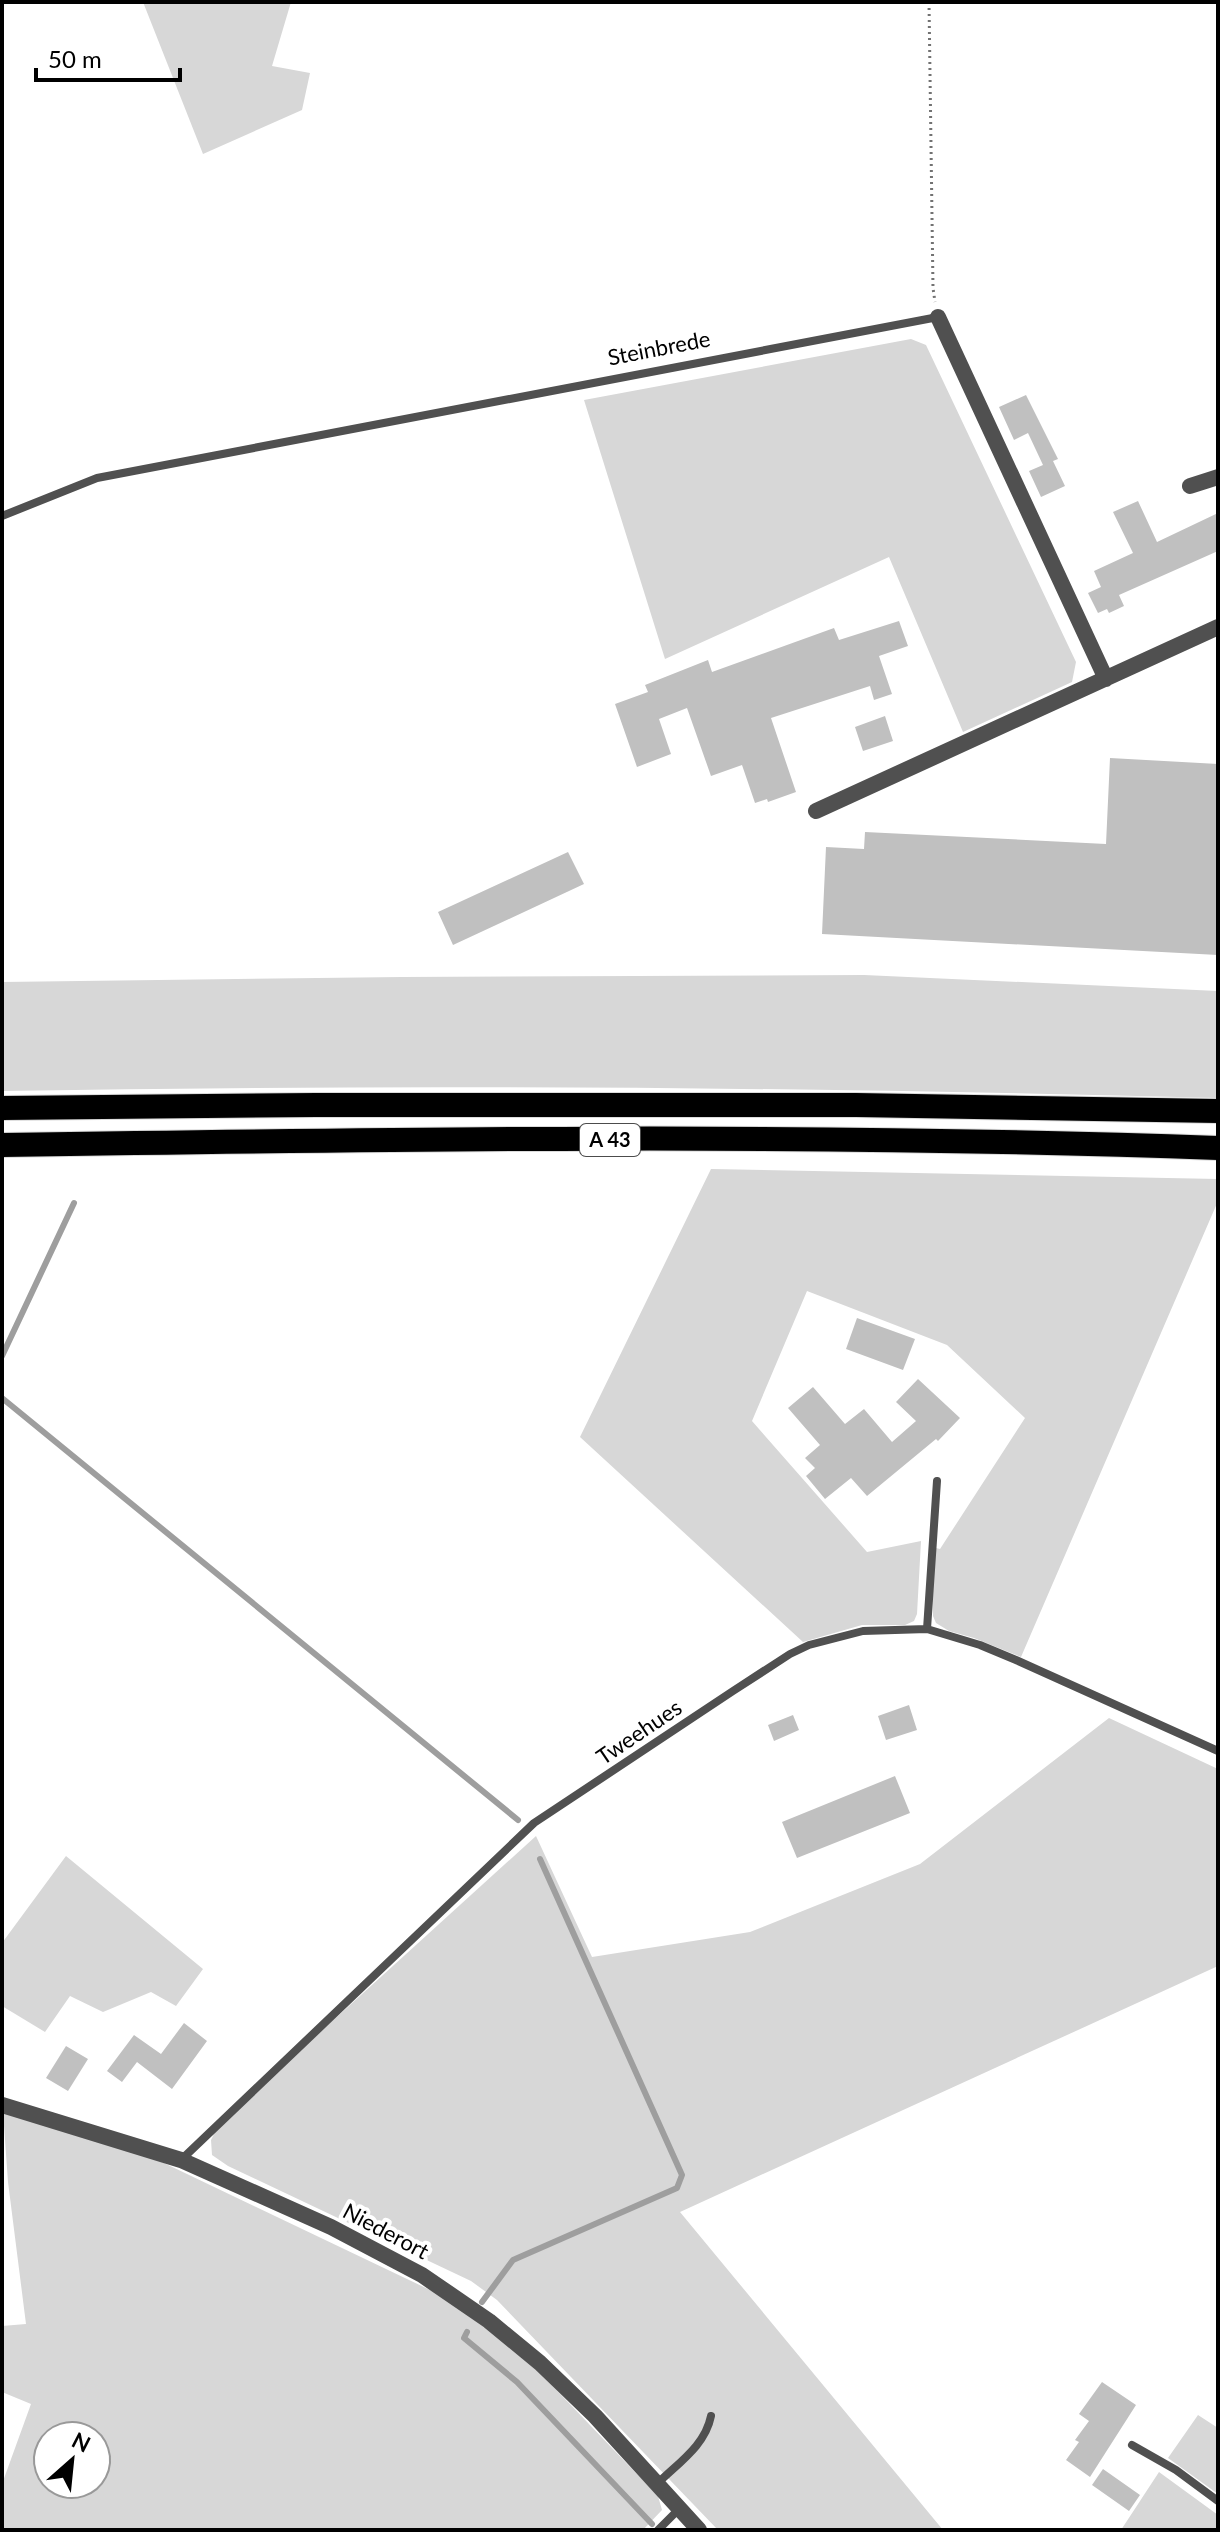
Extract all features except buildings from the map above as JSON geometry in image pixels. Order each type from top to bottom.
[{"type":"highway","name":"A 43","points":[[2,1108],[856,1105],[1218,1111]]},
{"type":"highway","name":"A 43","points":[[2,1145],[319,1140],[857,1140],[1218,1148]]},
{"type":"street","points":[[938,317],[1106,679]]},
{"type":"street","points":[[1190,486],[1218,477]]},
{"type":"street","points":[[816,811],[1218,627]]},
{"type":"street","name":"Niederort","points":[[2,2105],[181,2160],[331,2227],[399,2262],[455,2296],[540,2363],[595,2416],[699,2530]]},
{"type":"lane","name":"Steinbrede","points":[[2,516],[97,478],[938,317]]},
{"type":"lane","points":[[927,1629],[937,1481]]},
{"type":"lane","name":"Tweehues","points":[[181,2160],[534,1823],[790,1654],[820,1641],[863,1631],[927,1629],[970,1641],[1016,1660],[1218,1751]]},
{"type":"lane","points":[[657,2484],[700,2443],[711,2416]]},
{"type":"lane","points":[[1132,2445],[1176,2470],[1218,2501]]},
{"type":"lane","points":[[658,2530],[679,2509]]},
{"type":"path","points":[[929,2],[933,288],[938,317]]},
{"type":"shaded area","points":[[143,2],[291,2],[272,66],[310,73],[302,110],[203,154]]},
{"type":"shaded area","points":[[911,339],[926,345],[1076,662],[1072,682],[963,732],[889,557],[665,659],[584,400]]},
{"type":"shaded area","points":[[864,975],[1218,991],[1218,1098],[610,1088],[2,1091],[2,982]]},
{"type":"shaded area","points":[[711,1169],[1218,1179],[1218,1201],[1021,1657],[949,1631],[936,1623],[933,1616],[932,1547],[940,1549],[1025,1418],[947,1345],[807,1291],[752,1421],[867,1552],[921,1541],[917,1614],[914,1621],[905,1625],[862,1625],[803,1642],[580,1437]]},
{"type":"shaded area","points":[[1109,1718],[1218,1769],[1218,1966],[680,2212],[943,2530],[718,2530],[497,2300],[471,2281],[228,2166],[212,2155],[211,2140],[219,2124],[536,1836],[592,1957],[750,1932],[920,1864]]},
{"type":"shaded area","points":[[66,1856],[203,1969],[176,2006],[151,1992],[103,2012],[70,1996],[45,2032],[2,2006],[2,1943]]},
{"type":"shaded area","points":[[3,2112],[141,2152],[451,2300],[520,2352],[658,2496],[662,2510],[643,2530],[2,2530],[2,2484],[31,2404],[2,2392],[2,2326],[26,2324],[8,2182]]},
{"type":"shaded area","points":[[1198,2415],[1218,2428],[1218,2494],[1168,2458]]},
{"type":"shaded area","points":[[1159,2472],[1218,2515],[1218,2530],[1121,2530]]},
{"type":"waterway","points":[[2,1356],[74,1203]]},
{"type":"waterway","points":[[2,1398],[518,1820]]},
{"type":"waterway","points":[[482,2302],[513,2260],[677,2188],[682,2175],[540,1859]]},
{"type":"waterway","points":[[467,2332],[464,2338],[517,2382],[652,2524]]}]
